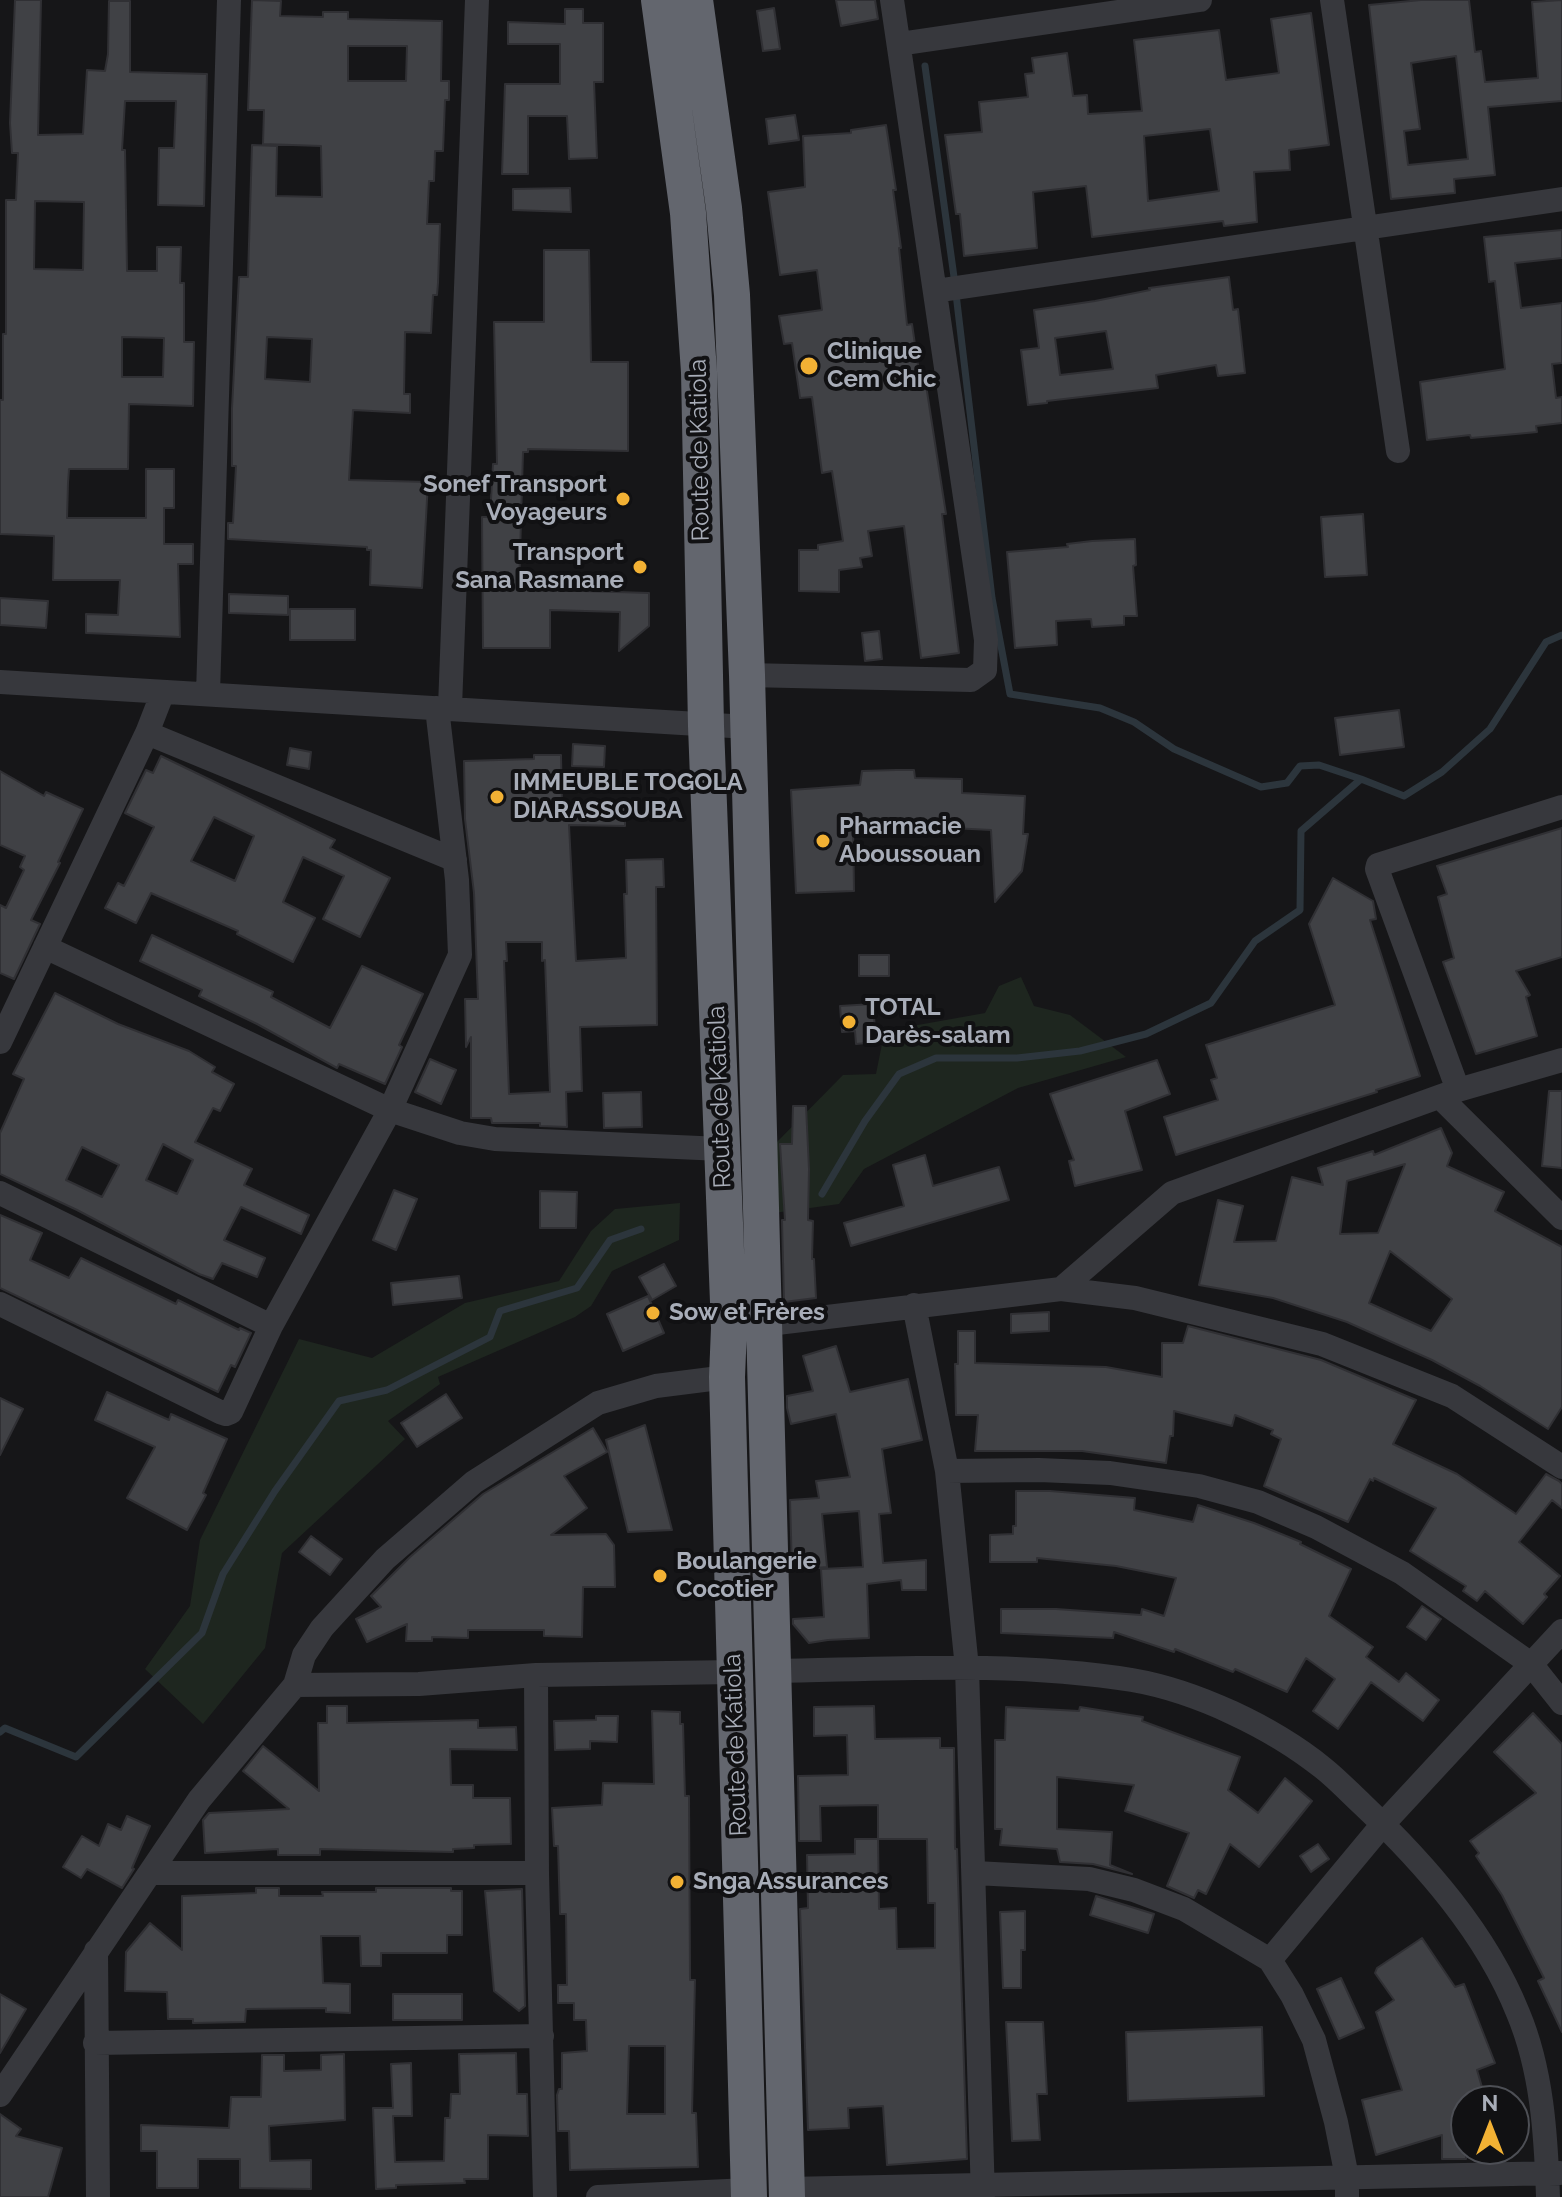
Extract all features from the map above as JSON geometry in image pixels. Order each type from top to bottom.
[{"type":"highway","name":"Route de Katiola","points":[[659,0],[688,213],[699,372],[706,726],[729,1328],[727,1377],[749,2194]]},
{"type":"highway","name":"Route de Katiola","points":[[695,0],[724,208],[732,295],[747,675],[766,1324],[787,2193]]},
{"type":"street","points":[[208,694],[229,0]]},
{"type":"street","points":[[0,1304],[226,1414],[231,1412],[271,1326],[390,1110],[460,955],[444,708],[477,0]]},
{"type":"street","points":[[747,675],[971,680],[985,670],[986,640],[892,0]]},
{"type":"street","points":[[899,44],[1150,4],[1200,0]]},
{"type":"street","points":[[1332,0],[1398,451]]},
{"type":"street","points":[[935,291],[1562,199]]},
{"type":"street","points":[[0,682],[748,727]]},
{"type":"street","points":[[0,1042],[147,733],[163,692]]},
{"type":"street","points":[[147,733],[455,860]]},
{"type":"street","points":[[1562,807],[1378,865],[1377,869],[1449,1094],[1562,1218]]},
{"type":"street","points":[[45,947],[390,1110],[460,1133],[495,1139],[722,1149]]},
{"type":"street","points":[[1061,1289],[1172,1193],[1449,1094],[1562,1060]]},
{"type":"street","points":[[0,1193],[271,1326]]},
{"type":"street","points":[[729,1328],[1061,1289],[1150,1301],[1322,1344],[1452,1396],[1562,1467]]},
{"type":"street","points":[[914,1305],[947,1471],[967,1668],[983,2191]]},
{"type":"street","points":[[0,2095],[199,1800],[295,1685],[304,1655],[322,1628],[385,1559],[474,1482],[598,1403],[656,1386],[727,1377]]},
{"type":"street","points":[[947,1471],[1110,1473],[1199,1486],[1258,1502],[1316,1527],[1402,1573],[1531,1664],[1562,1703]]},
{"type":"street","points":[[1270,1960],[1383,1824],[1562,1631]]},
{"type":"street","points":[[774,1671],[967,1668],[1133,1680],[1193,1696],[1260,1727],[1323,1767],[1383,1824],[1439,1886],[1484,1946],[1518,2012],[1537,2071],[1552,2181],[1347,2187],[787,2193]]},
{"type":"street","points":[[295,1685],[419,1684],[536,1675],[734,1672]]},
{"type":"street","points":[[536,1675],[537,1873],[545,2197]]},
{"type":"street","points":[[150,1873],[537,1873]]},
{"type":"street","points":[[975,1873],[1089,1879],[1134,1890],[1184,1909],[1270,1960],[1292,1995],[1314,2040],[1336,2122],[1347,2187]]},
{"type":"street","points":[[96,1951],[98,2197]]},
{"type":"street","points":[[95,2043],[542,2036]]},
{"type":"street","points":[[598,2197],[749,2194]]},
{"type":"shaded area","points":[[1021,977],[1034,1006],[1070,1015],[1126,1057],[1018,1088],[864,1169],[839,1204],[774,1213],[772,1147],[843,1075],[876,1074],[882,1044],[901,1028],[985,1013],[999,986]]},
{"type":"shaded area","points":[[680,1203],[679,1240],[612,1271],[591,1306],[575,1317],[438,1377],[440,1384],[388,1421],[405,1439],[282,1553],[265,1648],[203,1724],[145,1669],[190,1606],[200,1540],[299,1339],[372,1358],[465,1303],[559,1281],[591,1231],[615,1209]]},
{"type":"building","points":[[15,0],[41,0],[38,135],[83,134],[87,70],[105,71],[109,1],[130,1],[130,72],[207,74],[204,206],[158,205],[159,148],[174,148],[176,101],[125,101],[122,150],[125,150],[127,271],[157,271],[157,247],[181,247],[184,342],[194,342],[193,406],[129,404],[128,469],[69,469],[68,483],[67,518],[146,518],[146,469],[174,469],[174,508],[164,508],[164,544],[193,544],[193,564],[178,564],[180,637],[86,633],[86,614],[118,615],[120,580],[53,580],[54,536],[0,534],[0,400],[3,400],[3,334],[6,334],[6,200],[16,200],[18,153],[12,153],[10,123]],"holes":[[[35,201],[84,202],[83,270],[34,269]],[[122,337],[164,338],[163,377],[122,377]]]},
{"type":"building","points":[[252,0],[281,1],[280,16],[323,17],[323,12],[348,12],[348,19],[442,21],[441,81],[449,81],[449,100],[445,100],[443,151],[435,151],[434,181],[429,181],[427,224],[440,224],[438,283],[437,295],[433,295],[431,333],[405,332],[404,394],[410,394],[410,413],[353,410],[349,480],[428,482],[422,588],[370,585],[371,550],[367,547],[228,539],[228,523],[233,523],[236,466],[232,466],[232,408],[239,277],[248,277],[252,145],[277,146],[276,196],[322,197],[321,146],[263,144],[264,110],[248,110]],"holes":[[[348,46],[407,46],[406,81],[348,81]],[[267,337],[312,339],[310,382],[265,379]]]},
{"type":"building","points":[[836,0],[875,0],[878,19],[841,26]]},
{"type":"building","points":[[1469,0],[1475,52],[1481,51],[1485,82],[1538,78],[1532,2],[1562,0],[1562,101],[1488,107],[1495,175],[1454,179],[1455,193],[1391,199],[1369,5]],"holes":[[[1456,56],[1468,159],[1408,165],[1404,131],[1420,129],[1411,63]]]},
{"type":"building","points":[[774,8],[780,49],[763,51],[757,11]]},
{"type":"building","points":[[565,9],[583,9],[583,23],[603,23],[603,82],[594,82],[597,158],[569,159],[567,116],[528,116],[528,174],[502,174],[505,84],[560,84],[560,44],[508,44],[508,22],[565,24]]},
{"type":"building","points":[[1311,13],[1329,145],[1289,150],[1290,170],[1254,172],[1257,222],[1224,226],[1223,221],[1092,237],[1086,186],[1033,192],[1037,248],[964,256],[960,214],[956,214],[945,135],[982,132],[979,102],[1028,97],[1025,74],[1034,73],[1032,58],[1067,53],[1073,96],[1087,95],[1088,114],[1142,111],[1134,40],[1219,30],[1226,80],[1279,73],[1271,19]],"holes":[[[1210,129],[1219,191],[1148,201],[1144,136]]]},
{"type":"building","points":[[795,115],[799,140],[769,144],[766,119]]},
{"type":"building","points":[[886,125],[896,190],[893,190],[907,325],[912,324],[921,386],[926,385],[946,514],[942,514],[959,653],[921,658],[904,526],[868,531],[872,556],[860,558],[862,567],[839,570],[839,592],[799,591],[799,550],[818,550],[818,545],[843,541],[832,471],[822,473],[812,397],[800,398],[792,343],[784,344],[779,316],[822,310],[817,270],[780,275],[768,192],[805,187],[803,136],[851,133],[851,130]]},
{"type":"building","points":[[570,188],[571,212],[513,210],[513,189]]},
{"type":"building","points":[[1562,230],[1562,258],[1515,263],[1521,308],[1562,303],[1562,363],[1552,364],[1556,398],[1562,397],[1562,423],[1536,426],[1537,432],[1427,440],[1420,382],[1505,369],[1495,281],[1489,282],[1484,237]]},
{"type":"building","points":[[544,250],[589,250],[591,362],[628,362],[628,451],[528,449],[528,452],[523,452],[519,589],[649,593],[649,626],[619,651],[620,612],[550,610],[550,648],[483,648],[482,517],[490,517],[493,464],[497,464],[494,322],[544,322]]},
{"type":"building","points":[[1229,277],[1233,310],[1238,309],[1245,373],[1218,376],[1216,365],[1156,375],[1158,388],[1028,405],[1021,350],[1039,348],[1034,310],[1095,301],[1149,288]],"holes":[[[1106,331],[1113,369],[1060,375],[1055,338]]]},
{"type":"building","points":[[1363,514],[1367,575],[1325,577],[1321,517]]},
{"type":"building","points":[[1135,539],[1136,565],[1133,566],[1137,616],[1124,616],[1124,625],[1092,627],[1091,619],[1056,621],[1057,645],[1015,648],[1007,552]]},
{"type":"building","points":[[229,594],[288,596],[288,615],[229,613]]},
{"type":"building","points":[[0,598],[48,601],[46,628],[0,625]]},
{"type":"building","points":[[290,609],[355,609],[355,640],[290,640]]},
{"type":"building","points":[[879,631],[882,659],[865,661],[862,633]]},
{"type":"building","points":[[1399,710],[1404,747],[1340,755],[1335,718]]},
{"type":"building","points":[[573,744],[605,746],[604,767],[572,766]]},
{"type":"building","points":[[290,748],[311,752],[309,769],[287,765]]},
{"type":"building","points":[[534,755],[561,755],[562,806],[625,806],[625,826],[569,825],[576,961],[626,958],[626,860],[663,859],[664,887],[656,887],[657,1025],[580,1027],[582,1091],[566,1092],[567,1127],[540,1126],[540,1123],[492,1123],[491,1118],[471,1118],[471,1037],[466,1047],[465,999],[478,999],[474,893],[465,819],[464,761],[534,759]],"holes":[[[506,942],[542,942],[550,1092],[509,1094]]]},
{"type":"building","points":[[161,756],[335,840],[330,848],[390,878],[360,937],[323,919],[344,876],[303,857],[283,902],[315,918],[293,962],[237,934],[238,931],[151,893],[136,923],[105,908],[118,883],[124,886],[154,827],[125,813],[146,770],[153,773]],"holes":[[[214,817],[254,836],[235,881],[191,861]]]},
{"type":"building","points":[[914,770],[915,778],[962,779],[962,793],[1025,796],[1023,834],[1028,834],[1022,871],[995,902],[991,830],[853,823],[854,891],[796,893],[791,790],[860,785],[862,771]]},
{"type":"building","points":[[0,771],[44,796],[46,792],[83,809],[31,920],[40,924],[14,979],[0,973],[0,905],[6,908],[24,870],[20,867],[25,856],[0,845]]},
{"type":"building","points":[[1562,828],[1562,957],[1516,971],[1530,995],[1526,997],[1537,1036],[1476,1054],[1443,962],[1454,958],[1438,897],[1447,894],[1437,866]]},
{"type":"building","points":[[1333,878],[1373,901],[1376,919],[1370,920],[1420,1076],[1176,1155],[1164,1117],[1218,1100],[1211,1080],[1217,1078],[1206,1045],[1335,1005],[1309,924]]},
{"type":"building","points":[[152,935],[273,992],[271,997],[330,1028],[362,966],[423,994],[385,1084],[339,1064],[337,1068],[199,996],[202,990],[140,961]]},
{"type":"building","points":[[859,955],[889,955],[889,976],[859,976]]},
{"type":"building","points":[[55,993],[118,1024],[189,1051],[215,1067],[212,1072],[234,1084],[220,1111],[213,1108],[195,1142],[252,1169],[244,1185],[309,1215],[301,1234],[241,1207],[224,1240],[265,1258],[257,1277],[222,1263],[213,1279],[0,1174],[0,1133],[24,1079],[13,1074]],"holes":[[[163,1144],[193,1160],[177,1194],[146,1180]],[[82,1147],[119,1165],[102,1197],[66,1180]]]},
{"type":"building","points":[[873,1004],[876,1042],[856,1044],[855,1031],[842,1032],[840,1006]]},
{"type":"building","points":[[430,1059],[456,1070],[441,1104],[415,1092]]},
{"type":"building","points":[[1157,1060],[1170,1094],[1125,1111],[1142,1170],[1075,1186],[1069,1161],[1074,1160],[1050,1094]]},
{"type":"building","points":[[1549,1091],[1562,1091],[1562,1168],[1542,1166]]},
{"type":"building","points":[[641,1092],[642,1127],[604,1128],[603,1093]]},
{"type":"building","points":[[793,1106],[806,1106],[808,1220],[813,1221],[812,1259],[816,1298],[784,1302],[782,1220],[785,1220],[780,1144],[792,1144]]},
{"type":"building","points":[[1441,1128],[1452,1153],[1447,1166],[1504,1192],[1495,1211],[1562,1247],[1562,1407],[1548,1429],[1432,1360],[1347,1322],[1273,1298],[1199,1285],[1218,1200],[1243,1206],[1234,1242],[1276,1241],[1292,1177],[1323,1185],[1318,1168],[1373,1151],[1374,1155]],"holes":[[[1405,1164],[1378,1233],[1340,1234],[1347,1181]],[[1390,1251],[1452,1299],[1431,1331],[1369,1303]]]},
{"type":"building","points":[[925,1155],[933,1186],[999,1167],[1009,1200],[851,1246],[844,1223],[904,1206],[893,1165]]},
{"type":"building","points":[[394,1190],[417,1199],[396,1250],[373,1240]]},
{"type":"building","points":[[540,1191],[577,1192],[576,1228],[540,1228]]},
{"type":"building","points":[[0,1215],[42,1233],[30,1260],[69,1278],[81,1258],[176,1304],[178,1300],[251,1333],[235,1367],[231,1365],[218,1392],[0,1288]]},
{"type":"building","points":[[664,1264],[676,1286],[652,1300],[639,1277]]},
{"type":"building","points":[[459,1276],[462,1298],[393,1305],[391,1283]]},
{"type":"building","points":[[648,1296],[664,1333],[623,1351],[607,1314]]},
{"type":"building","points":[[1049,1312],[1049,1331],[1011,1333],[1011,1314]]},
{"type":"building","points":[[1188,1326],[1321,1360],[1416,1400],[1393,1444],[1457,1474],[1516,1514],[1546,1474],[1559,1481],[1562,1484],[1562,1508],[1552,1500],[1519,1542],[1560,1576],[1544,1594],[1547,1597],[1523,1624],[1485,1591],[1477,1601],[1463,1591],[1466,1586],[1410,1551],[1436,1508],[1374,1478],[1373,1481],[1370,1479],[1348,1522],[1264,1486],[1281,1439],[1271,1434],[1273,1430],[1235,1415],[1232,1426],[1174,1411],[1173,1436],[1170,1436],[1166,1463],[1082,1451],[975,1451],[978,1415],[956,1415],[958,1331],[975,1331],[975,1363],[1106,1367],[1162,1377],[1162,1343],[1183,1343]]},
{"type":"building","points":[[836,1346],[850,1392],[908,1379],[922,1440],[882,1449],[891,1513],[879,1514],[883,1563],[926,1560],[926,1590],[902,1590],[901,1580],[867,1584],[869,1638],[809,1643],[793,1624],[793,1619],[824,1617],[821,1569],[863,1567],[859,1511],[822,1514],[827,1567],[792,1570],[790,1500],[819,1498],[816,1481],[850,1477],[836,1414],[791,1424],[787,1408],[787,1396],[813,1391],[803,1356]]},
{"type":"building","points":[[107,1392],[169,1420],[171,1414],[227,1439],[203,1493],[206,1495],[187,1530],[127,1498],[155,1447],[95,1420]]},
{"type":"building","points":[[446,1394],[462,1418],[417,1447],[401,1423]]},
{"type":"building","points":[[0,1398],[23,1409],[0,1455]]},
{"type":"building","points":[[645,1425],[672,1530],[628,1532],[606,1440]]},
{"type":"building","points":[[593,1428],[607,1452],[564,1476],[587,1508],[551,1535],[606,1534],[614,1545],[615,1587],[583,1587],[582,1637],[544,1636],[544,1630],[468,1630],[468,1638],[432,1637],[432,1641],[406,1641],[407,1624],[367,1642],[356,1619],[381,1607],[371,1596],[410,1557],[483,1494]]},
{"type":"building","points":[[1016,1491],[1135,1498],[1134,1510],[1193,1522],[1198,1505],[1301,1542],[1351,1569],[1329,1616],[1373,1647],[1366,1657],[1399,1682],[1406,1673],[1439,1700],[1423,1721],[1371,1682],[1338,1729],[1313,1711],[1335,1679],[1306,1658],[1287,1692],[1235,1669],[1233,1672],[1175,1649],[1174,1652],[1114,1632],[1113,1638],[1001,1633],[1001,1609],[1141,1615],[1142,1609],[1164,1616],[1176,1578],[1116,1566],[1037,1558],[1037,1562],[990,1562],[990,1535],[1013,1534],[1013,1526],[1016,1526]]},
{"type":"building","points":[[311,1536],[342,1559],[330,1575],[299,1552]]},
{"type":"building","points":[[1422,1606],[1441,1619],[1426,1640],[1407,1627]]},
{"type":"building","points":[[327,1706],[347,1706],[347,1723],[478,1720],[478,1728],[516,1727],[517,1750],[450,1749],[451,1785],[473,1785],[473,1798],[510,1798],[511,1844],[474,1845],[474,1848],[453,1849],[453,1852],[320,1849],[320,1855],[278,1855],[278,1849],[205,1853],[203,1820],[209,1813],[289,1809],[243,1771],[263,1746],[319,1791],[318,1723],[327,1723]]},
{"type":"building","points":[[874,1706],[875,1739],[940,1738],[940,1748],[954,1748],[967,2159],[887,2165],[883,2106],[848,2108],[849,2128],[808,2130],[800,1909],[808,1908],[807,1855],[855,1854],[855,1839],[878,1839],[878,1805],[820,1806],[821,1841],[799,1841],[798,1776],[848,1775],[847,1735],[814,1736],[814,1707]],"holes":[[[878,1839],[927,1839],[928,1903],[935,1903],[935,1948],[897,1949],[896,1908],[879,1909]]]},
{"type":"building","points":[[1006,1707],[1079,1711],[1080,1707],[1143,1717],[1142,1721],[1240,1757],[1228,1790],[1258,1813],[1285,1778],[1312,1801],[1259,1867],[1230,1844],[1206,1894],[1198,1890],[1194,1898],[1167,1886],[1189,1833],[1125,1811],[1134,1785],[1057,1777],[1057,1829],[1112,1832],[1110,1865],[1132,1874],[1093,1864],[1060,1862],[1057,1849],[1000,1845],[1002,1829],[995,1829],[995,1740],[1005,1740]]},
{"type":"building","points":[[652,1711],[680,1712],[685,1796],[689,1796],[690,1980],[695,1980],[692,2113],[696,2113],[698,2167],[570,2170],[569,2131],[558,2131],[557,2095],[562,2089],[562,2053],[587,2051],[586,2020],[574,2020],[574,2003],[558,2003],[558,1985],[567,1985],[566,1914],[560,1914],[558,1846],[554,1846],[552,1808],[602,1805],[603,1783],[654,1784]],"holes":[[[629,2046],[665,2046],[665,2114],[627,2114]]]},
{"type":"building","points":[[1533,1713],[1562,1744],[1562,2032],[1538,1981],[1544,1978],[1502,1895],[1476,1856],[1479,1853],[1470,1841],[1536,1793],[1494,1752]]},
{"type":"building","points":[[596,1716],[618,1716],[617,1742],[590,1741],[590,1749],[555,1750],[554,1721],[596,1720]]},
{"type":"building","points":[[127,1816],[150,1826],[134,1869],[122,1888],[87,1869],[81,1878],[63,1867],[82,1836],[99,1846],[108,1824],[121,1830]]},
{"type":"building","points":[[1318,1844],[1329,1859],[1311,1872],[1300,1856]]},
{"type":"building","points":[[256,1888],[279,1888],[279,1896],[323,1896],[322,1892],[376,1892],[376,1888],[451,1888],[451,1891],[462,1891],[462,1935],[447,1935],[447,1953],[381,1953],[381,1966],[361,1966],[360,1936],[321,1936],[323,1983],[350,1984],[350,2013],[326,2012],[326,2008],[246,2009],[245,2022],[193,2023],[193,2019],[168,2019],[167,1992],[125,1991],[126,1952],[150,1923],[182,1950],[182,1896],[256,1893]]},
{"type":"building","points":[[522,1889],[525,2006],[519,2011],[494,1991],[485,1891]]},
{"type":"building","points":[[1096,1896],[1154,1914],[1148,1933],[1090,1915]]},
{"type":"building","points":[[1025,1911],[1021,1988],[1003,1988],[1000,1912]]},
{"type":"building","points":[[1422,1938],[1455,1987],[1464,1984],[1495,2063],[1477,2070],[1481,2085],[1450,2085],[1450,2159],[1442,2159],[1442,2135],[1376,2155],[1362,2100],[1402,2090],[1376,2012],[1394,2000],[1375,1973],[1377,1968]]},
{"type":"building","points":[[1341,1978],[1364,2028],[1339,2039],[1317,1989]]},
{"type":"building","points":[[0,1994],[26,2009],[0,2053]]},
{"type":"building","points":[[393,1994],[462,1994],[462,2020],[393,2020]]},
{"type":"building","points":[[1006,2022],[1043,2022],[1047,2094],[1037,2094],[1040,2140],[1012,2141]]},
{"type":"building","points":[[1262,2027],[1264,2096],[1128,2101],[1126,2032]]},
{"type":"building","points":[[516,2053],[517,2094],[527,2094],[528,2136],[488,2135],[488,2179],[376,2189],[373,2108],[393,2108],[391,2064],[411,2063],[412,2116],[393,2116],[395,2162],[444,2161],[445,2118],[450,2118],[451,2094],[460,2094],[459,2054]]},
{"type":"building","points":[[344,2054],[345,2120],[269,2126],[270,2161],[311,2160],[311,2189],[240,2188],[240,2159],[198,2159],[198,2188],[157,2188],[157,2151],[141,2151],[141,2125],[229,2128],[231,2097],[261,2097],[262,2055],[284,2055],[284,2071],[321,2070],[321,2055]]},
{"type":"building","points":[[0,2114],[21,2129],[16,2136],[62,2148],[48,2197],[0,2197]]},
{"type":"waterway","points":[[925,66],[954,277],[992,598],[1010,694],[1100,708],[1134,722],[1174,749],[1261,787],[1287,783],[1300,766],[1319,765],[1361,779]]},
{"type":"waterway","points":[[822,1194],[865,1121],[899,1074],[936,1058],[1017,1058],[1080,1051],[1146,1034],[1211,1003],[1255,941],[1300,910],[1301,831],[1361,779],[1404,796],[1442,772],[1490,729],[1546,642],[1562,635]]},
{"type":"waterway","points":[[0,1732],[5,1728],[76,1757],[202,1633],[223,1574],[275,1491],[339,1401],[387,1390],[490,1337],[500,1311],[577,1288],[610,1240],[641,1229]]},
{"type":"place","name":"Clinique Cem Chic","points":[[809,366]]},
{"type":"place","name":"Sonef Transport Voyageurs","points":[[623,499]]},
{"type":"place","name":"Transport Sana Rasmane","points":[[640,567]]},
{"type":"place","name":"IMMEUBLE TOGOLA DIARASSOUBA","points":[[497,797]]},
{"type":"place","name":"Pharmacie Aboussouan","points":[[823,841]]},
{"type":"place","name":"TOTAL Darès-salam","points":[[849,1022]]},
{"type":"place","name":"Sow et Frères","points":[[653,1313]]},
{"type":"place","name":"Boulangerie Cocotier","points":[[660,1576]]},
{"type":"place","name":"Snga Assurances","points":[[677,1882]]}]
